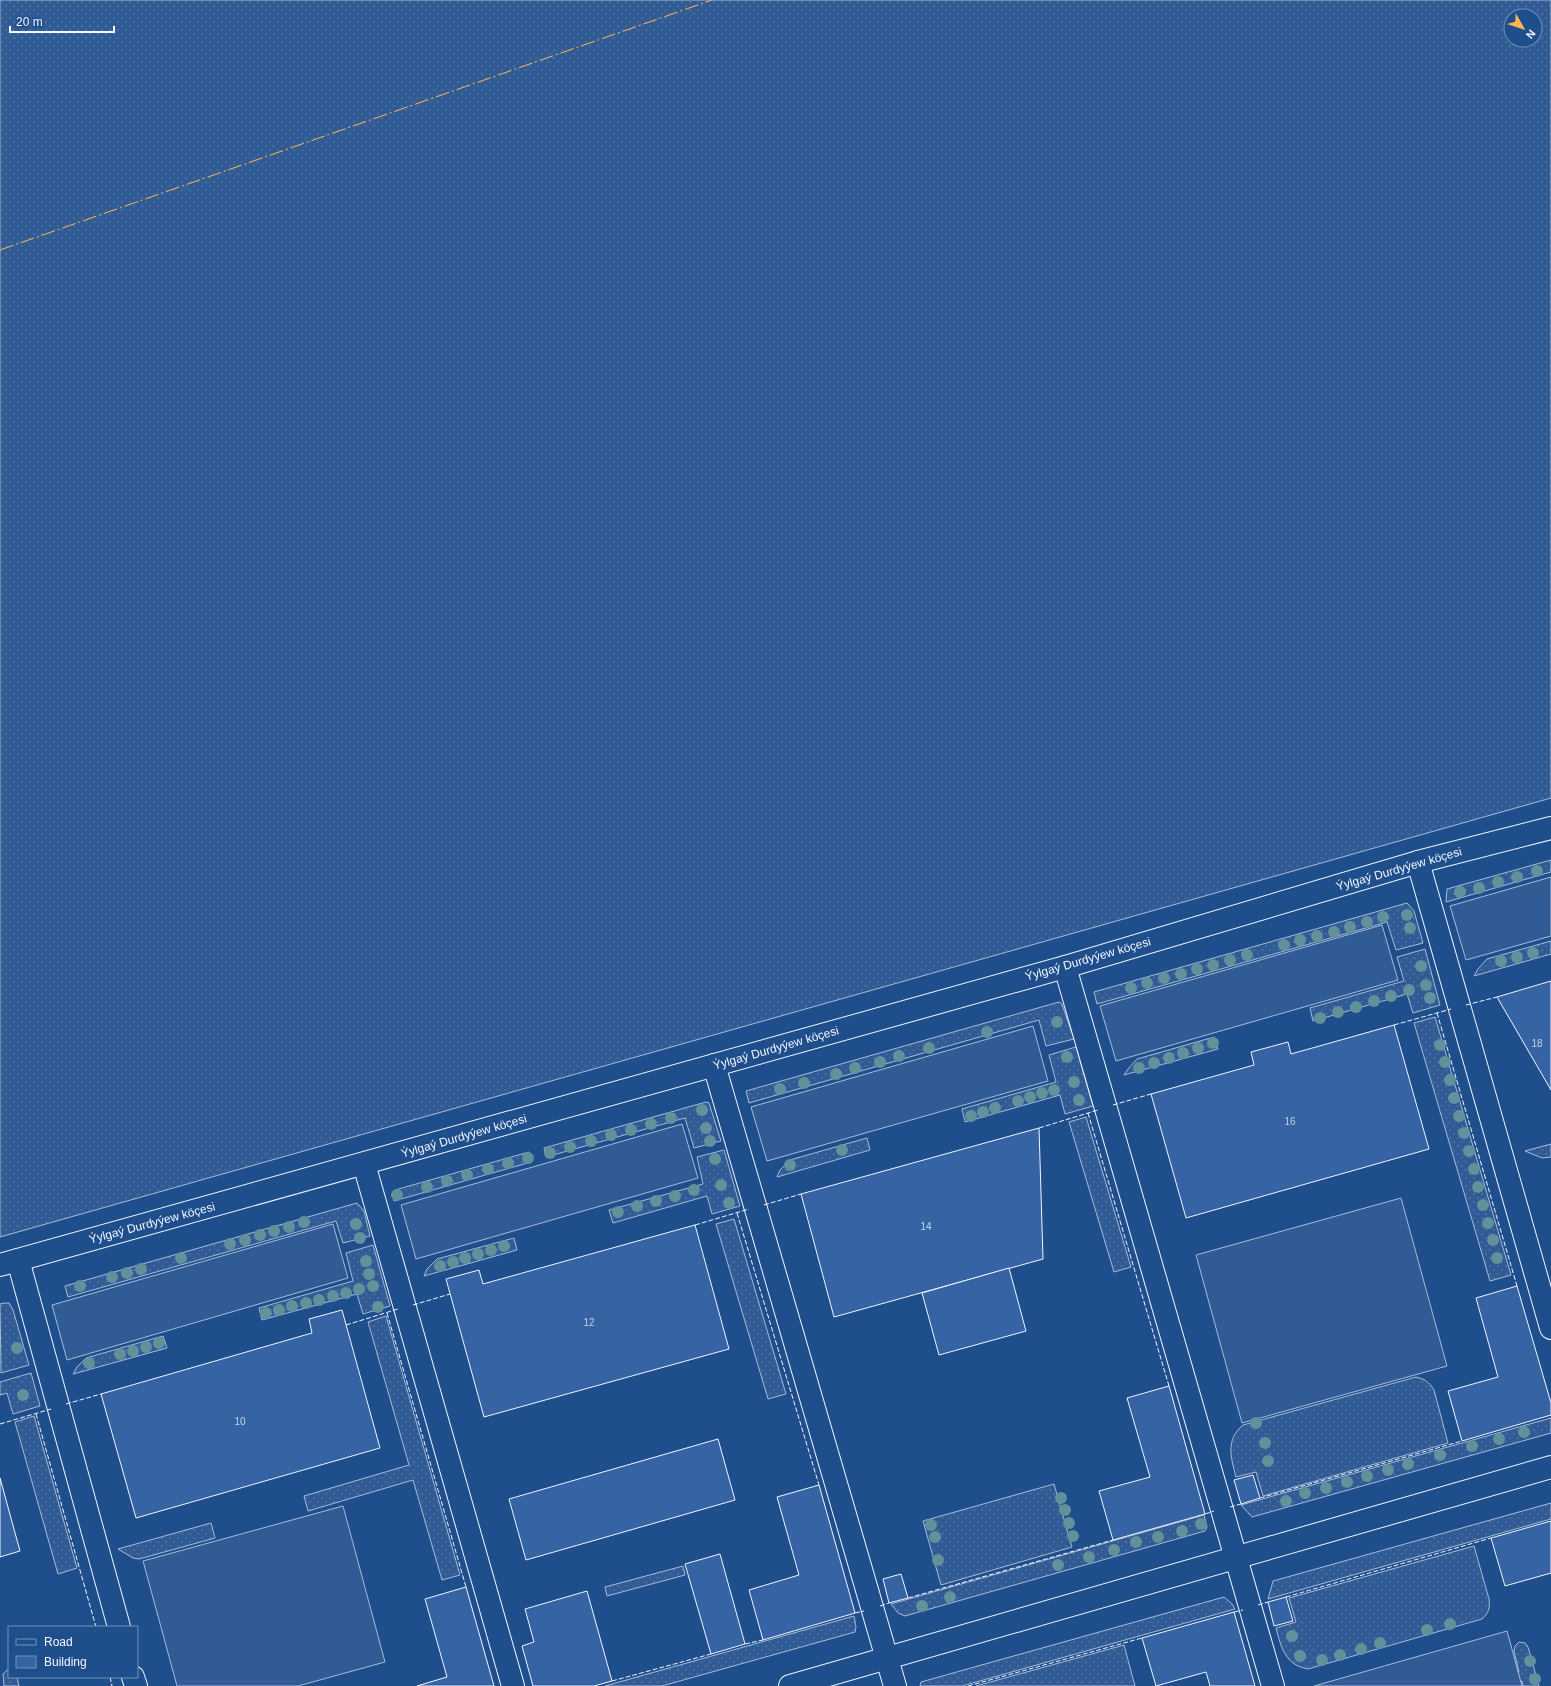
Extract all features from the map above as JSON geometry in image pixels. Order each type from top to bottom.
[{"type":"street","name":"Ýylgaý Durdyýew köçesi","points":[[9,1263],[1065,966],[1418,862],[1551,828]]},
{"type":"street","points":[[1418,862],[1551,1328]]},
{"type":"street","points":[[1065,966],[1274,1686]]},
{"type":"street","points":[[714,1065],[895,1686]]},
{"type":"street","points":[[364,1164],[513,1686]]},
{"type":"street","points":[[9,1263],[119,1626]]},
{"type":"street","points":[[790,1686],[1551,1467]]},
{"type":"shaded area","points":[[0,0],[1551,0],[1551,798],[0,1237]]},
{"type":"shaded area","points":[[1551,860],[1551,872],[1446,902],[1447,889]]},
{"type":"shaded area","points":[[1551,877],[1551,936],[1466,960],[1450,906]]},
{"type":"shaded area","points":[[1407,903],[1414,911],[1423,943],[1396,950],[1387,922],[1097,1004],[1094,992]]},
{"type":"shaded area","points":[[1382,925],[1398,980],[1116,1061],[1100,1006]]},
{"type":"shaded area","points":[[1551,941],[1551,954],[1474,976],[1487,959]]},
{"type":"shaded area","points":[[1425,949],[1440,1005],[1413,1013],[1407,994],[1313,1021],[1310,1008],[1404,981],[1397,957]]},
{"type":"shaded area","points":[[1059,1002],[1062,1004],[1074,1039],[1046,1046],[1039,1020],[749,1103],[746,1091]]},
{"type":"shaded area","points":[[1435,1017],[1511,1275],[1490,1281],[1414,1023]]},
{"type":"shaded area","points":[[1033,1026],[1048,1081],[767,1161],[751,1107]]},
{"type":"shaded area","points":[[1214,1037],[1218,1049],[1124,1075],[1137,1059]]},
{"type":"shaded area","points":[[1076,1047],[1093,1106],[1065,1114],[1060,1095],[965,1122],[962,1109],[1056,1082],[1049,1055]]},
{"type":"shaded area","points":[[706,1102],[709,1103],[721,1141],[694,1148],[685,1118],[546,1157],[544,1148]]},
{"type":"shaded area","points":[[1086,1117],[1131,1267],[1114,1272],[1069,1122]]},
{"type":"shaded area","points":[[682,1124],[698,1178],[416,1259],[401,1205]]},
{"type":"shaded area","points":[[867,1138],[870,1150],[777,1177],[780,1170],[790,1160]]},
{"type":"shaded area","points":[[1551,1144],[1551,1157],[1542,1158],[1525,1151]]},
{"type":"shaded area","points":[[724,1150],[740,1206],[712,1214],[707,1196],[613,1223],[609,1210],[703,1184],[697,1157]]},
{"type":"shaded area","points":[[529,1152],[531,1162],[394,1201],[395,1190]]},
{"type":"shaded area","points":[[1401,1198],[1447,1366],[1242,1423],[1196,1255]]},
{"type":"shaded area","points":[[357,1203],[364,1211],[370,1236],[343,1243],[336,1221],[68,1297],[65,1286]]},
{"type":"shaded area","points":[[734,1219],[786,1394],[768,1399],[716,1224]]},
{"type":"shaded area","points":[[333,1224],[348,1278],[67,1360],[52,1305]]},
{"type":"shaded area","points":[[514,1238],[517,1250],[424,1276],[427,1269],[437,1259]]},
{"type":"shaded area","points":[[373,1245],[390,1306],[363,1314],[357,1294],[262,1320],[259,1308],[353,1281],[346,1253]]},
{"type":"shaded area","points":[[9,1303],[13,1310],[29,1365],[1,1373],[0,1304]]},
{"type":"shaded area","points":[[386,1316],[460,1575],[442,1580],[413,1480],[308,1511],[304,1496],[409,1465],[368,1322]]},
{"type":"shaded area","points":[[163,1336],[167,1348],[73,1374],[77,1367],[86,1358]]},
{"type":"shaded area","points":[[31,1373],[40,1406],[13,1414],[7,1393],[0,1395],[0,1382]]},
{"type":"shaded area","points":[[1416,1377],[1426,1381],[1434,1390],[1448,1443],[1263,1496],[1256,1472],[1236,1477],[1232,1463],[1231,1450],[1234,1437],[1243,1425]]},
{"type":"shaded area","points":[[34,1416],[77,1568],[58,1574],[15,1422]]},
{"type":"shaded area","points":[[1551,1418],[1551,1433],[1252,1517],[1241,1505]]},
{"type":"shaded area","points":[[1054,1484],[1072,1547],[941,1585],[923,1521]]},
{"type":"shaded area","points":[[1551,1503],[1551,1519],[1268,1599],[1273,1581]]},
{"type":"shaded area","points":[[343,1506],[385,1662],[298,1686],[177,1686],[143,1561]]},
{"type":"shaded area","points":[[1204,1515],[1207,1527],[1205,1531],[905,1616],[898,1613],[891,1604]]},
{"type":"shaded area","points":[[211,1523],[215,1538],[139,1559],[133,1558],[118,1549]]},
{"type":"shaded area","points":[[1474,1546],[1489,1599],[1488,1610],[1482,1619],[1308,1669],[1294,1664],[1285,1654],[1276,1628],[1296,1622],[1289,1598]]},
{"type":"shaded area","points":[[683,1566],[685,1575],[607,1596],[605,1587]]},
{"type":"shaded area","points":[[1224,1597],[1235,1609],[962,1686],[920,1686],[921,1682]]},
{"type":"shaded area","points":[[854,1616],[856,1627],[855,1632],[662,1686],[605,1686]]},
{"type":"shaded area","points":[[1507,1631],[1522,1686],[1314,1686]]},
{"type":"shaded area","points":[[1519,1642],[1525,1643],[1528,1647],[1539,1686],[1523,1686],[1522,1681],[1506,1686],[1470,1686],[1519,1672],[1514,1651],[1515,1646]]},
{"type":"shaded area","points":[[1124,1645],[1135,1686],[976,1686]]},
{"type":"shaded area","points":[[8,1670],[8,1678],[17,1678],[19,1686],[4,1686],[3,1674]]},
{"type":"building","points":[[1551,981],[1551,1090],[1497,997]]},
{"type":"building","points":[[1394,1025],[1429,1149],[1186,1218],[1151,1094],[1254,1065],[1251,1052],[1288,1042],[1291,1054]]},
{"type":"building","points":[[1039,1128],[1043,1259],[834,1317],[801,1194]]},
{"type":"building","points":[[695,1225],[729,1349],[484,1417],[446,1279],[479,1270],[483,1284]]},
{"type":"building","points":[[1009,1268],[1026,1331],[939,1355],[922,1293]]},
{"type":"building","points":[[1517,1286],[1551,1403],[1551,1415],[1462,1441],[1448,1391],[1498,1377],[1476,1298]]},
{"type":"building","points":[[342,1310],[380,1448],[136,1518],[101,1394],[312,1333],[309,1319]]},
{"type":"building","points":[[1169,1386],[1205,1514],[1113,1540],[1099,1491],[1150,1477],[1127,1398]]},
{"type":"building","points":[[718,1439],[735,1500],[526,1560],[509,1499]]},
{"type":"building","points":[[1253,1475],[1260,1498],[1241,1504],[1234,1480]]},
{"type":"building","points":[[0,1478],[20,1551],[0,1557]]},
{"type":"building","points":[[819,1485],[855,1613],[763,1640],[749,1590],[799,1575],[777,1497]]},
{"type":"building","points":[[1551,1521],[1551,1573],[1505,1586],[1491,1538]]},
{"type":"building","points":[[720,1554],[745,1644],[711,1654],[685,1564]]},
{"type":"building","points":[[901,1574],[908,1598],[889,1603],[883,1579]]},
{"type":"building","points":[[466,1587],[494,1686],[417,1686],[447,1677],[425,1599]]},
{"type":"building","points":[[587,1591],[612,1681],[594,1686],[533,1686],[522,1646],[534,1642],[525,1609]]},
{"type":"building","points":[[1286,1597],[1293,1621],[1274,1626],[1268,1602]]},
{"type":"building","points":[[1234,1612],[1255,1686],[1210,1686],[1206,1672],[1156,1686],[1142,1638]]},
{"type":"fence","points":[[1466,1005],[1497,997]]},
{"type":"fence","points":[[1394,1025],[1451,1009]]},
{"type":"fence","points":[[1437,1013],[1517,1286]]},
{"type":"fence","points":[[1113,1105],[1151,1094]]},
{"type":"fence","points":[[1039,1128],[1098,1110]]},
{"type":"fence","points":[[1088,1113],[1169,1386]]},
{"type":"fence","points":[[764,1205],[801,1194]]},
{"type":"fence","points":[[695,1225],[749,1209]]},
{"type":"fence","points":[[737,1213],[819,1485]]},
{"type":"fence","points":[[413,1305],[450,1294]]},
{"type":"fence","points":[[346,1325],[398,1309]]},
{"type":"fence","points":[[387,1313],[466,1587]]},
{"type":"fence","points":[[66,1404],[101,1394]]},
{"type":"fence","points":[[0,1424],[51,1409]]},
{"type":"fence","points":[[36,1414],[96,1626]]},
{"type":"fence","points":[[1260,1498],[1462,1441]]},
{"type":"fence","points":[[1230,1507],[1241,1504]]},
{"type":"fence","points":[[1205,1514],[1214,1511]]},
{"type":"fence","points":[[1286,1597],[1491,1538]]},
{"type":"fence","points":[[908,1598],[1113,1540]]},
{"type":"fence","points":[[1258,1605],[1268,1602]]},
{"type":"fence","points":[[880,1606],[889,1603]]},
{"type":"fence","points":[[1234,1612],[1243,1610]]},
{"type":"fence","points":[[855,1613],[864,1611]]},
{"type":"fence","points":[[968,1686],[1142,1638]]},
{"type":"fence","points":[[745,1644],[763,1640]]},
{"type":"fence","points":[[612,1681],[711,1654]]},
{"type":"fence","points":[[110,1678],[112,1686]]},
{"type":"power","points":[[0,250],[712,0]]}]
